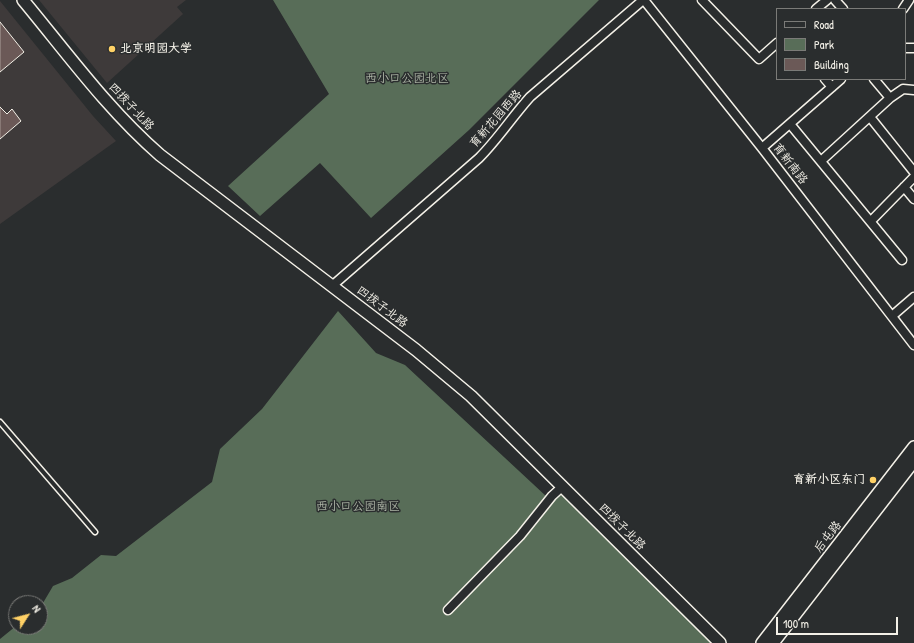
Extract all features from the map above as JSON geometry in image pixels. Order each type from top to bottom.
[{"type":"street","name":"四拨子北路","points":[[23,0],[112,107],[142,139],[160,155],[416,350],[466,391],[720,643]]},
{"type":"street","name":"育新花园西路","points":[[332,286],[479,158],[490,147],[518,110],[530,97],[644,0]]},
{"type":"street","name":"育新南路","points":[[644,0],[762,148],[914,345]]},
{"type":"street","points":[[702,0],[759,60],[776,44]]},
{"type":"street","points":[[817,8],[826,0]]},
{"type":"street","points":[[835,0],[842,8]]},
{"type":"street","points":[[826,80],[832,87]]},
{"type":"street","points":[[762,148],[840,80]]},
{"type":"street","points":[[875,80],[890,98]]},
{"type":"street","points":[[821,161],[890,98],[903,89],[914,90]]},
{"type":"street","points":[[870,117],[914,172]]},
{"type":"street","points":[[790,124],[902,260]]},
{"type":"street","points":[[871,222],[914,177]]},
{"type":"street","points":[[904,187],[914,199]]},
{"type":"street","points":[[892,316],[914,297]]},
{"type":"street","name":"后屯路","points":[[762,643],[914,447]]},
{"type":"street","name":"后屯路","points":[[773,643],[914,461]]},
{"type":"street","points":[[448,610],[520,536],[552,496],[563,486]]},
{"type":"lane","points":[[0,422],[95,532]]},
{"type":"shaded area","name":"北京明园大学","points":[[39,0],[186,0],[177,7],[183,14],[107,83]]},
{"type":"shaded area","points":[[0,1],[93,116],[116,141],[0,224]]},
{"type":"green space","name":"西小口公园北区","points":[[273,0],[599,0],[469,130],[371,218],[320,163],[260,216],[228,186],[329,94]]},
{"type":"green space","name":"西小口公园南区","points":[[338,311],[376,353],[405,365],[547,497],[568,495],[718,643],[0,643],[0,639],[8,632],[8,635],[48,635],[48,595],[53,586],[72,578],[101,555],[116,556],[212,482],[220,449],[262,409]]},
{"type":"building","points":[[0,22],[24,52],[0,72]]},
{"type":"building","points":[[0,107],[7,114],[12,109],[21,121],[0,139]]},
{"type":"place","name":"北京明园大学","points":[[112,49]]},
{"type":"place","name":"育新小区东门","points":[[873,480]]}]
